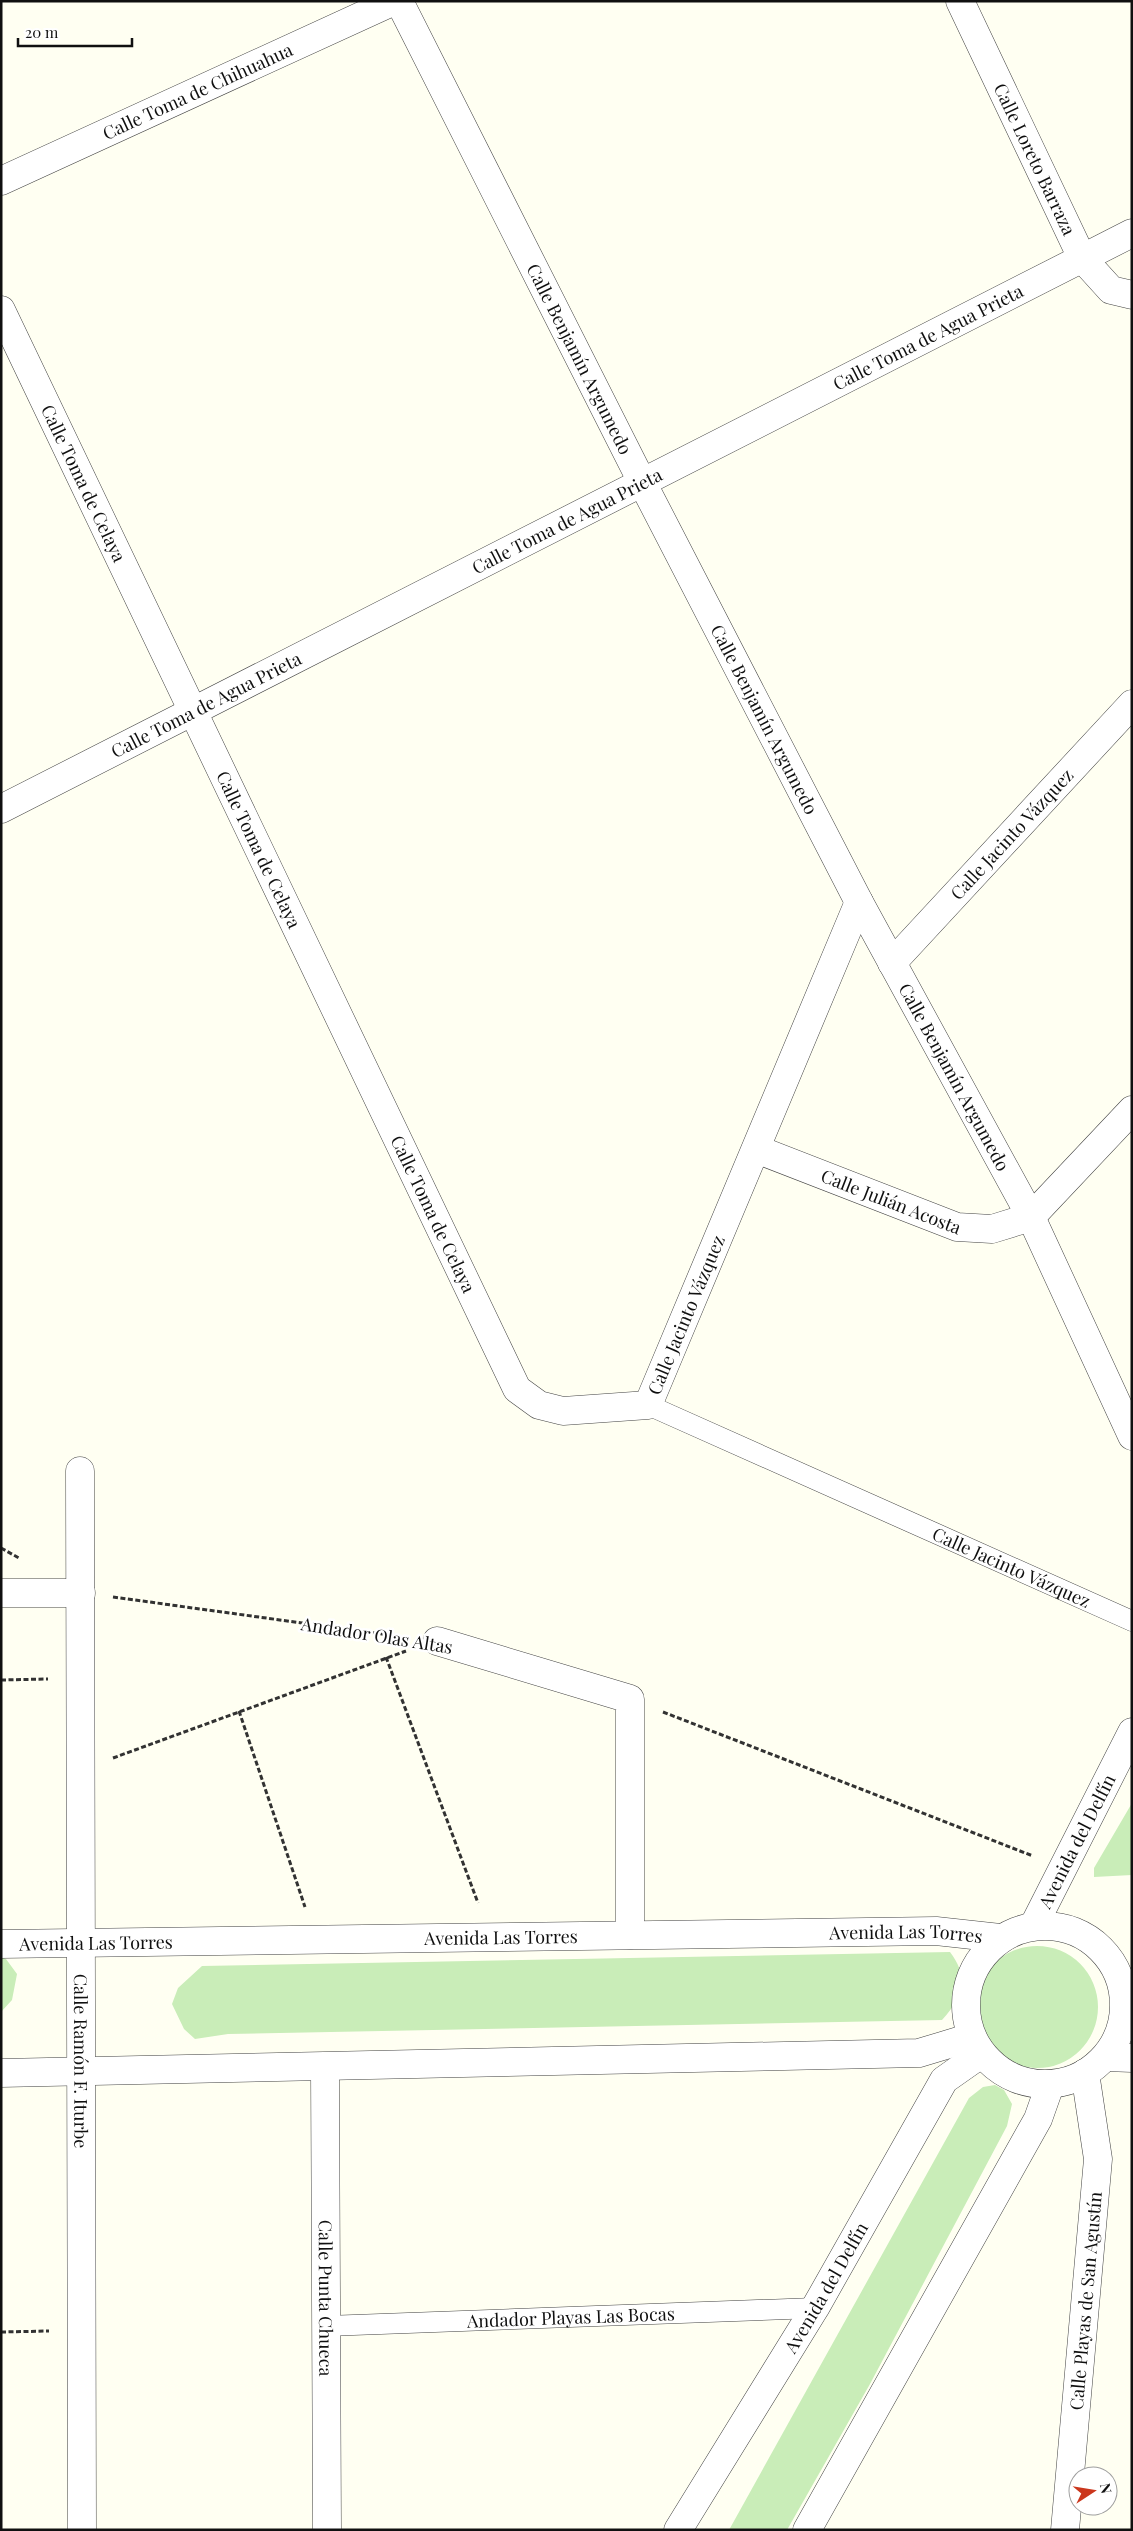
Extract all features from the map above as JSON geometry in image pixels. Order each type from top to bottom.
[{"type":"street","name":"Calle Toma de Chihuahua","points":[[1,181],[394,1]]},
{"type":"street","name":"Calle Benjamín Argumedo","points":[[399,1],[642,482],[859,902],[1031,1217],[1132,1436]]},
{"type":"street","name":"Calle Loreto Barraza","points":[[960,1],[1082,258],[1111,290],[1132,295]]},
{"type":"street","name":"Calle Toma de Agua Prieta","points":[[1,808],[1132,233]]},
{"type":"street","name":"Calle Toma de Celaya","points":[[1,310],[517,1389],[539,1405],[563,1412],[648,1405]]},
{"type":"street","name":"Calle Jacinto Vázquez","points":[[892,963],[1132,704]]},
{"type":"street","name":"Calle Jacinto Vázquez","points":[[648,1405],[859,902]]},
{"type":"street","points":[[1031,1217],[1132,1110]]},
{"type":"street","name":"Calle Julián Acosta","points":[[756,1148],[958,1227],[992,1229],[1031,1217]]},
{"type":"street","name":"Calle Ramón F. Iturbe","points":[[80,1471],[82,2530]]},
{"type":"street","points":[[1,1592],[81,1593]]},
{"type":"street","name":"Andador Olas Altas","points":[[437,1641],[630,1699]]},
{"type":"street","points":[[630,1699],[630,1936]]},
{"type":"street","name":"Avenida del Delfín","points":[[1034,1925],[1132,1732]]},
{"type":"street","points":[[1034,1925],[1062,1926],[1087,1936],[1108,1955],[1122,1961],[1120,1979],[1125,2006],[1121,2028],[1107,2063],[1071,2080],[1050,2085],[1028,2083],[1007,2075],[976,2045],[966,2011],[966,1990],[973,1970],[985,1952],[1000,1938],[1034,1925]]},
{"type":"street","name":"Avenida Las Torres","points":[[1,1944],[936,1931],[1000,1938]]},
{"type":"street","points":[[1,2073],[919,2053],[976,2045]]},
{"type":"street","name":"Avenida del Delfín","points":[[678,2530],[815,2308],[944,2080],[976,2045]]},
{"type":"street","name":"Calle Playas de San Agustín","points":[[1065,2530],[1107,2063]]},
{"type":"street","name":"Calle Punta Chueca","points":[[325,2067],[327,2530]]},
{"type":"street","points":[[807,2530],[1038,2120],[1050,2085]]},
{"type":"lane","name":"Calle Jacinto Vázquez","points":[[648,1405],[1132,1621]]},
{"type":"lane","name":"Andador Playas Las Bocas","points":[[326,2326],[815,2308]]},
{"type":"path","name":"Andador Olas Altas","points":[[81,1593],[437,1641]]},
{"type":"path","points":[[81,1770],[386,1657],[437,1641]]},
{"type":"path","points":[[386,1657],[490,1938]]},
{"type":"path","points":[[1,1680],[81,1679]]},
{"type":"path","points":[[630,1699],[1063,1868]]},
{"type":"path","points":[[239,1711],[317,1940]]},
{"type":"path","points":[[1,2332],[82,2330]]},
{"type":"green space","points":[[1132,1803],[1132,1875],[1094,1877],[1094,1868]]},
{"type":"green space","points":[[1037,1946],[1061,1950],[1080,1964],[1094,1983],[1098,2007],[1094,2031],[1080,2050],[1061,2064],[1037,2068],[1013,2064],[994,2050],[980,2031],[976,2007],[980,1983],[994,1964],[1013,1950]]},
{"type":"green space","points":[[950,1952],[962,1979],[959,1995],[942,2020],[228,2034],[195,2039],[184,2029],[172,2004],[178,1988],[202,1966]]},
{"type":"green space","points":[[1,1957],[6,1959],[17,1974],[12,2000],[1,2012]]},
{"type":"green space","points":[[995,2085],[1004,2090],[1012,2104],[1007,2126],[870,2384],[787,2530],[729,2530],[969,2098],[983,2087]]}]
